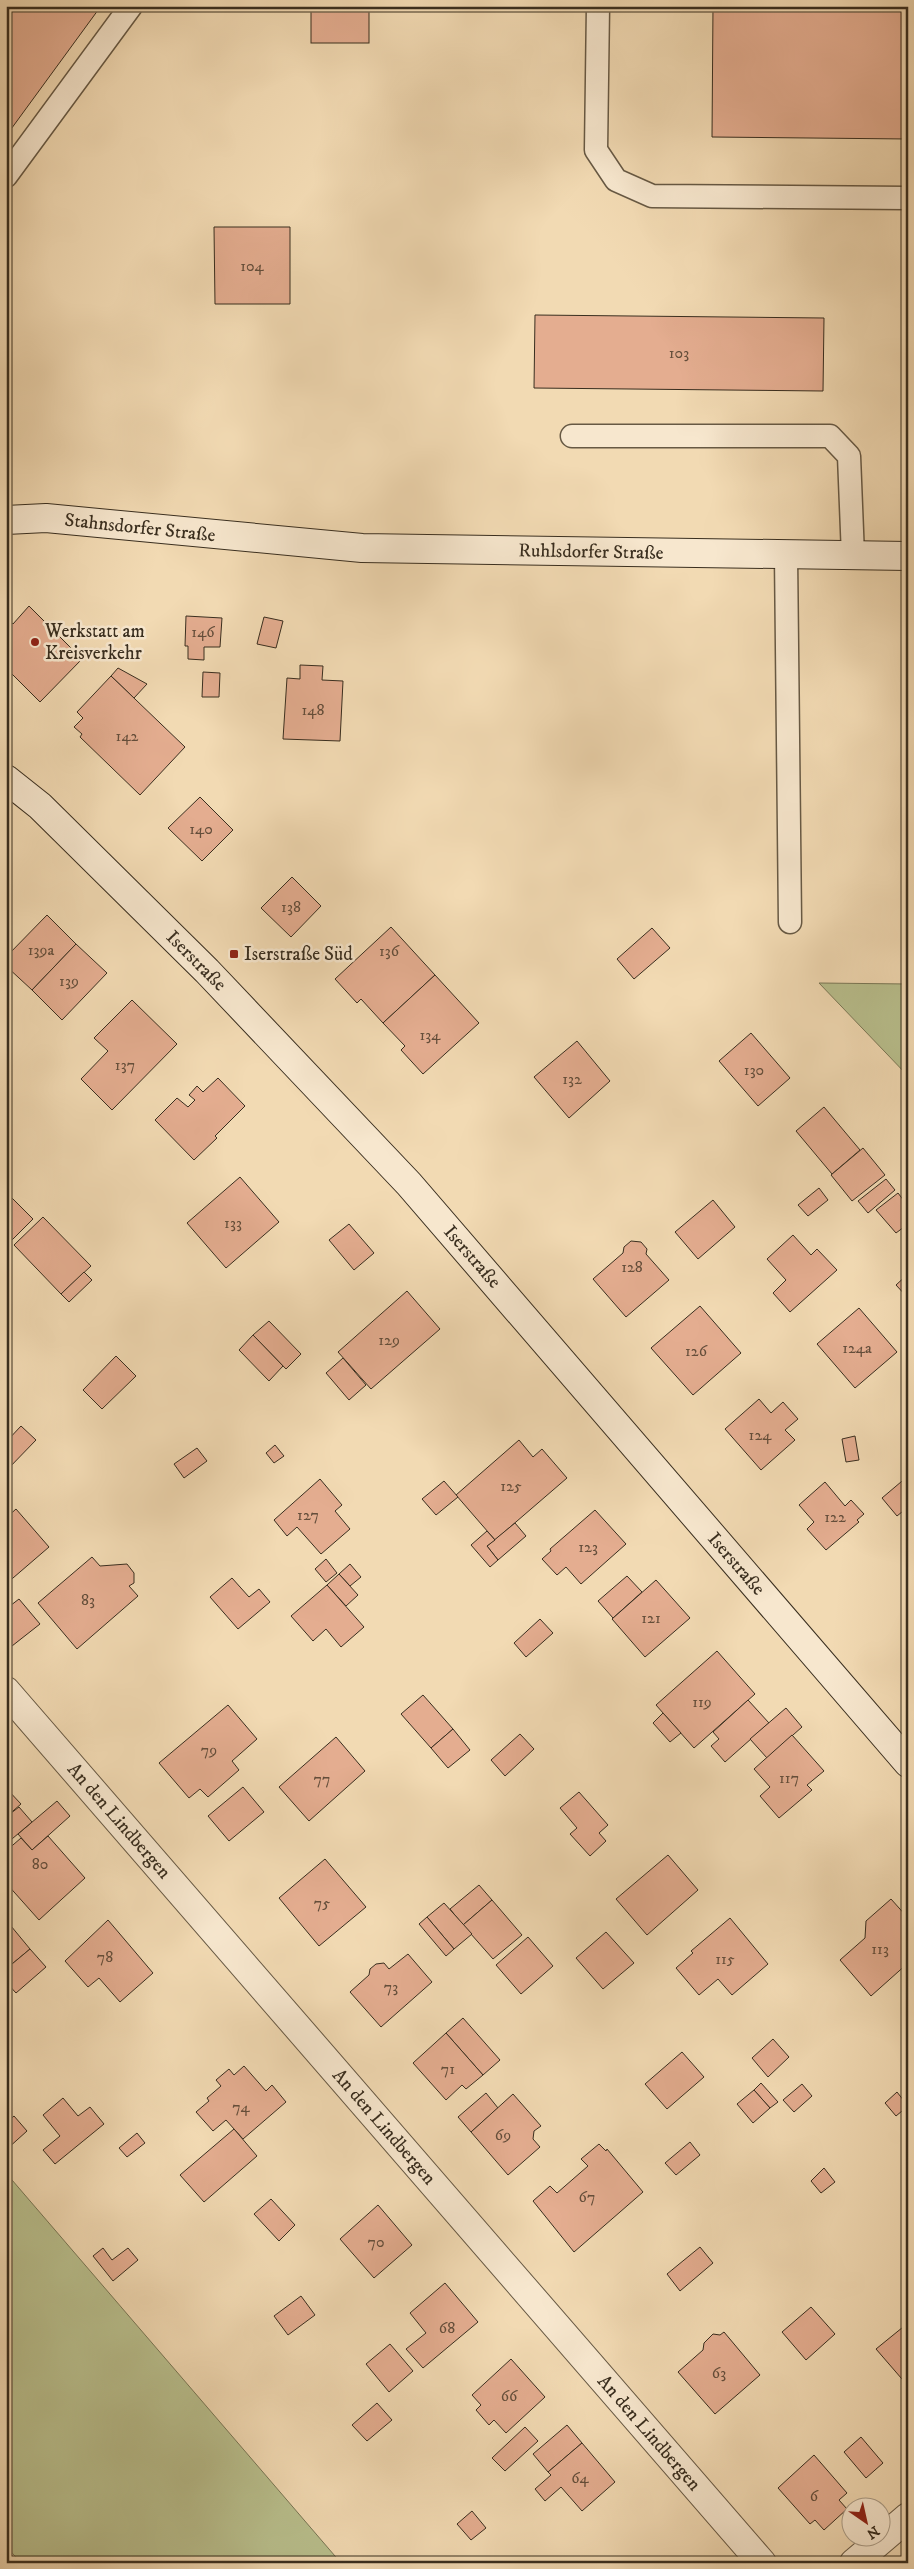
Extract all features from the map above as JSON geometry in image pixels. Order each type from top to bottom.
[{"type":"street","name":"Stahnsdorfer Straße","points":[[6,520],[46,518],[274,541]]},
{"type":"street","name":"Ruhlsdorfer Straße","points":[[274,541],[362,548],[908,556]]},
{"type":"street","name":"Iserstraße","points":[[6,779],[40,806],[207,971],[410,1184],[908,1763]]},
{"type":"street","name":"An den Lindbergen","points":[[6,1691],[762,2563]]},
{"type":"street","points":[[854,2563],[908,2516]]},
{"type":"lane","points":[[6,176],[131,6]]},
{"type":"lane","points":[[598,6],[596,150],[616,180],[652,196],[908,198]]},
{"type":"lane","points":[[572,436],[830,436],[849,456],[853,556]]},
{"type":"lane","points":[[786,555],[790,922]]},
{"type":"green space","points":[[819,983],[908,984],[908,1076]]},
{"type":"green space","points":[[6,2173],[341,2563],[21,2563],[6,2546]]},
{"type":"building","points":[[6,6],[101,6],[6,136]]},
{"type":"building","points":[[311,6],[369,6],[369,43],[311,43]]},
{"type":"building","points":[[713,6],[908,6],[908,139],[712,137]]},
{"type":"building","points":[[214,227],[290,227],[290,304],[215,304]]},
{"type":"building","points":[[535,315],[824,318],[823,391],[534,388]]},
{"type":"building","name":"Werkstatt am Kreisverkehr","points":[[29,606],[82,659],[40,702],[6,668],[6,618],[13,624]]},
{"type":"building","points":[[186,616],[222,618],[220,647],[204,647],[204,660],[188,659],[188,646],[185,646]]},
{"type":"building","points":[[264,617],[283,621],[276,648],[257,644]]},
{"type":"building","points":[[300,665],[323,666],[322,680],[343,681],[340,741],[283,739],[287,678],[300,679]]},
{"type":"building","points":[[118,668],[147,684],[134,698],[111,676]]},
{"type":"building","points":[[203,672],[220,673],[219,697],[202,697]]},
{"type":"building","points":[[111,676],[185,747],[140,795],[80,737],[82,734],[74,727],[83,718],[77,712]]},
{"type":"building","points":[[200,797],[233,830],[202,861],[168,828]]},
{"type":"building","points":[[292,877],[321,906],[291,937],[261,908]]},
{"type":"building","points":[[47,915],[76,944],[32,990],[6,966],[6,957]]},
{"type":"building","points":[[391,927],[435,975],[383,1023],[361,999],[357,1003],[335,979]]},
{"type":"building","points":[[652,928],[670,948],[634,979],[617,959]]},
{"type":"building","points":[[76,944],[107,973],[62,1020],[32,990]]},
{"type":"building","points":[[435,975],[479,1023],[423,1074],[401,1050],[405,1046],[383,1023]]},
{"type":"building","points":[[132,1000],[177,1044],[112,1110],[81,1079],[108,1051],[94,1038]]},
{"type":"building","points":[[751,1033],[790,1078],[758,1106],[719,1061]]},
{"type":"building","points":[[577,1041],[610,1081],[569,1118],[534,1077]]},
{"type":"building","points":[[218,1078],[245,1106],[215,1136],[217,1138],[194,1160],[155,1120],[177,1098],[188,1107],[195,1100],[189,1095],[197,1086],[203,1092]]},
{"type":"building","points":[[824,1107],[860,1150],[832,1174],[796,1131]]},
{"type":"building","points":[[863,1148],[885,1175],[852,1201],[831,1175]]},
{"type":"building","points":[[240,1177],[279,1222],[226,1268],[187,1223]]},
{"type":"building","points":[[886,1179],[895,1190],[868,1213],[858,1201]]},
{"type":"building","points":[[819,1188],[828,1200],[808,1216],[798,1205]]},
{"type":"building","points":[[6,1192],[33,1219],[8,1244],[6,1242]]},
{"type":"building","points":[[898,1193],[908,1206],[908,1224],[896,1233],[876,1210]]},
{"type":"building","points":[[713,1200],[735,1227],[698,1259],[675,1232]]},
{"type":"building","points":[[43,1217],[91,1266],[61,1294],[14,1245]]},
{"type":"building","points":[[349,1224],[374,1253],[354,1270],[329,1240]]},
{"type":"building","points":[[793,1235],[811,1255],[817,1249],[837,1270],[790,1312],[773,1293],[786,1280],[767,1259]]},
{"type":"building","points":[[631,1241],[641,1242],[647,1249],[646,1254],[669,1280],[626,1317],[593,1279],[623,1253],[624,1247]]},
{"type":"building","points":[[84,1272],[92,1280],[69,1302],[61,1294]]},
{"type":"building","points":[[908,1274],[908,1298],[896,1285]]},
{"type":"building","points":[[407,1291],[440,1329],[371,1389],[338,1352]]},
{"type":"building","points":[[700,1306],[741,1353],[693,1395],[651,1348]]},
{"type":"building","points":[[859,1308],[897,1352],[855,1388],[817,1344]]},
{"type":"building","points":[[269,1321],[301,1354],[286,1369],[253,1335]]},
{"type":"building","points":[[253,1335],[283,1366],[269,1381],[239,1350]]},
{"type":"building","points":[[116,1356],[136,1376],[102,1409],[83,1390]]},
{"type":"building","points":[[343,1358],[366,1385],[349,1400],[326,1373]]},
{"type":"building","points":[[759,1399],[771,1413],[783,1402],[798,1419],[785,1430],[795,1440],[761,1470],[725,1429]]},
{"type":"building","points":[[21,1426],[36,1440],[6,1471],[6,1442]]},
{"type":"building","points":[[855,1436],[859,1460],[846,1462],[842,1439]]},
{"type":"building","points":[[519,1440],[533,1457],[542,1449],[567,1478],[495,1540],[456,1495]]},
{"type":"building","points":[[275,1445],[284,1456],[274,1463],[266,1453]]},
{"type":"building","points":[[197,1448],[207,1461],[184,1478],[174,1464]]},
{"type":"building","points":[[908,1476],[908,1507],[897,1516],[882,1498]]},
{"type":"building","points":[[320,1479],[342,1505],[335,1511],[350,1529],[321,1554],[297,1527],[287,1536],[274,1520]]},
{"type":"building","points":[[444,1481],[458,1497],[436,1515],[422,1499]]},
{"type":"building","points":[[825,1482],[845,1506],[851,1500],[864,1514],[857,1520],[859,1522],[826,1550],[807,1529],[814,1522],[799,1505]]},
{"type":"building","points":[[16,1509],[49,1547],[6,1584],[6,1518]]},
{"type":"building","points":[[595,1510],[626,1544],[581,1584],[566,1567],[557,1575],[542,1559],[551,1551],[550,1549]]},
{"type":"building","points":[[515,1523],[526,1536],[498,1560],[487,1546]]},
{"type":"building","points":[[487,1531],[495,1540],[487,1546],[498,1560],[490,1567],[471,1545]]},
{"type":"building","points":[[92,1557],[100,1566],[127,1564],[134,1573],[134,1583],[129,1586],[138,1596],[77,1649],[38,1603]]},
{"type":"building","points":[[326,1559],[337,1573],[326,1582],[315,1569]]},
{"type":"building","points":[[350,1564],[361,1577],[350,1586],[339,1574]]},
{"type":"building","points":[[339,1574],[358,1595],[346,1606],[327,1585]]},
{"type":"building","points":[[627,1576],[642,1592],[613,1618],[598,1601]]},
{"type":"building","points":[[232,1578],[249,1597],[259,1589],[270,1602],[238,1629],[210,1597]]},
{"type":"building","points":[[656,1580],[690,1618],[645,1657],[612,1619]]},
{"type":"building","points":[[327,1585],[364,1627],[341,1647],[326,1629],[313,1641],[291,1616]]},
{"type":"building","points":[[19,1599],[40,1624],[12,1646],[6,1638],[6,1609]]},
{"type":"building","points":[[540,1619],[553,1633],[526,1657],[514,1643]]},
{"type":"building","points":[[717,1651],[755,1694],[694,1748],[656,1705]]},
{"type":"building","points":[[423,1695],[453,1729],[431,1748],[401,1714]]},
{"type":"building","points":[[748,1700],[769,1723],[725,1762],[711,1746],[719,1739],[713,1732]]},
{"type":"building","points":[[228,1705],[257,1739],[232,1761],[239,1770],[208,1797],[200,1789],[189,1798],[159,1763]]},
{"type":"building","points":[[786,1708],[802,1727],[767,1758],[750,1739]]},
{"type":"building","points":[[663,1713],[681,1733],[670,1742],[653,1723]]},
{"type":"building","points":[[453,1729],[470,1750],[448,1768],[431,1748]]},
{"type":"building","points":[[520,1734],[534,1749],[505,1776],[491,1760]]},
{"type":"building","points":[[792,1735],[824,1771],[807,1785],[812,1790],[779,1818],[760,1796],[770,1787],[754,1769]]},
{"type":"building","points":[[336,1737],[365,1771],[309,1821],[279,1787]]},
{"type":"building","points":[[243,1787],[264,1812],[229,1841],[208,1816]]},
{"type":"building","points":[[6,1788],[21,1804],[6,1817]]},
{"type":"building","points":[[579,1792],[608,1825],[599,1833],[606,1841],[590,1856],[570,1834],[577,1828],[560,1808]]},
{"type":"building","points":[[57,1801],[70,1816],[32,1850],[18,1834]]},
{"type":"building","points":[[19,1807],[32,1822],[6,1844],[6,1817]]},
{"type":"building","points":[[48,1836],[85,1878],[39,1920],[6,1883],[6,1851],[21,1838],[32,1850]]},
{"type":"building","points":[[668,1855],[698,1890],[647,1935],[616,1899]]},
{"type":"building","points":[[325,1859],[366,1907],[319,1946],[279,1898]]},
{"type":"building","points":[[479,1885],[492,1900],[463,1925],[450,1909]]},
{"type":"building","points":[[891,1899],[908,1918],[908,1963],[871,1996],[840,1960],[865,1938],[866,1921]]},
{"type":"building","points":[[492,1900],[522,1935],[493,1959],[463,1925]]},
{"type":"building","points":[[444,1903],[472,1934],[454,1949],[427,1917]]},
{"type":"building","points":[[427,1917],[454,1949],[446,1956],[419,1924]]},
{"type":"building","points":[[730,1918],[768,1964],[732,1995],[718,1979],[699,1995],[676,1968],[693,1953],[691,1951]]},
{"type":"building","points":[[108,1920],[153,1973],[120,2002],[99,1978],[88,1987],[65,1961]]},
{"type":"building","points":[[11,1926],[30,1949],[6,1969],[6,1929]]},
{"type":"building","points":[[606,1932],[634,1963],[603,1989],[576,1958]]},
{"type":"building","points":[[528,1937],[553,1966],[521,1994],[496,1965]]},
{"type":"building","points":[[30,1949],[46,1967],[16,1993],[6,1982],[6,1969]]},
{"type":"building","points":[[408,1954],[432,1982],[381,2027],[350,1992],[369,1975],[370,1969],[376,1964],[384,1963],[389,1969]]},
{"type":"building","points":[[463,2018],[500,2060],[483,2075],[446,2033]]},
{"type":"building","points":[[446,2033],[483,2075],[466,2089],[462,2085],[446,2100],[413,2063]]},
{"type":"building","points":[[773,2039],[789,2057],[768,2077],[752,2058]]},
{"type":"building","points":[[682,2052],[704,2077],[667,2109],[645,2084]]},
{"type":"building","points":[[244,2066],[266,2091],[272,2085],[286,2102],[243,2139],[226,2120],[213,2131],[196,2112],[209,2101],[207,2098],[221,2086],[216,2080],[229,2069],[234,2075]]},
{"type":"building","points":[[761,2083],[778,2102],[770,2108],[754,2090]]},
{"type":"building","points":[[802,2084],[812,2096],[794,2112],[783,2100]]},
{"type":"building","points":[[754,2090],[770,2108],[753,2123],[737,2104]]},
{"type":"building","points":[[897,2092],[908,2106],[896,2116],[885,2103]]},
{"type":"building","points":[[486,2093],[498,2108],[471,2132],[458,2117]]},
{"type":"building","points":[[513,2094],[541,2126],[534,2131],[533,2139],[540,2147],[508,2175],[471,2132]]},
{"type":"building","points":[[63,2098],[78,2116],[90,2107],[104,2124],[55,2164],[43,2150],[60,2136],[43,2115]]},
{"type":"building","points":[[14,2116],[27,2131],[7,2149],[6,2123]]},
{"type":"building","points":[[234,2129],[257,2156],[204,2202],[180,2175]]},
{"type":"building","points":[[137,2133],[145,2143],[127,2157],[119,2148]]},
{"type":"building","points":[[690,2142],[700,2155],[676,2175],[665,2163]]},
{"type":"building","points":[[599,2144],[606,2151],[607,2149],[643,2192],[574,2252],[533,2201],[550,2186],[557,2193],[588,2166],[581,2159]]},
{"type":"building","points":[[824,2168],[835,2182],[821,2193],[811,2181]]},
{"type":"building","points":[[271,2199],[295,2225],[279,2241],[254,2214]]},
{"type":"building","points":[[378,2205],[412,2245],[374,2278],[340,2239]]},
{"type":"building","points":[[700,2247],[713,2263],[680,2291],[667,2274]]},
{"type":"building","points":[[103,2248],[112,2260],[128,2248],[138,2260],[113,2281],[93,2256]]},
{"type":"building","points":[[445,2283],[478,2322],[423,2368],[406,2349],[426,2333],[410,2313]]},
{"type":"building","points":[[301,2296],[315,2315],[288,2335],[274,2316]]},
{"type":"building","points":[[811,2307],[835,2334],[806,2360],[782,2332]]},
{"type":"building","points":[[908,2323],[908,2386],[876,2349]]},
{"type":"building","points":[[724,2332],[760,2375],[715,2414],[678,2372],[703,2350],[704,2343],[713,2334],[720,2335]]},
{"type":"building","points":[[390,2344],[413,2371],[389,2392],[366,2364]]},
{"type":"building","points":[[511,2359],[545,2397],[506,2433],[494,2420],[489,2425],[476,2410],[481,2405],[472,2395]]},
{"type":"building","points":[[377,2403],[392,2420],[367,2441],[352,2425]]},
{"type":"building","points":[[567,2425],[582,2443],[548,2472],[533,2454]]},
{"type":"building","points":[[525,2427],[538,2441],[505,2471],[492,2458]]},
{"type":"building","points":[[861,2437],[883,2463],[866,2478],[844,2452]]},
{"type":"building","points":[[582,2443],[615,2482],[582,2511],[561,2487],[545,2501],[535,2489],[551,2475],[548,2472]]},
{"type":"building","points":[[814,2455],[847,2493],[839,2500],[842,2503],[842,2514],[824,2530],[815,2520],[810,2524],[778,2488]]},
{"type":"building","points":[[472,2511],[486,2528],[471,2540],[457,2524]]},
{"type":"place","name":"Werkstatt am Kreisverkehr","points":[[35,642]]},
{"type":"place","name":"Iserstraße Süd","points":[[234,954]]}]
